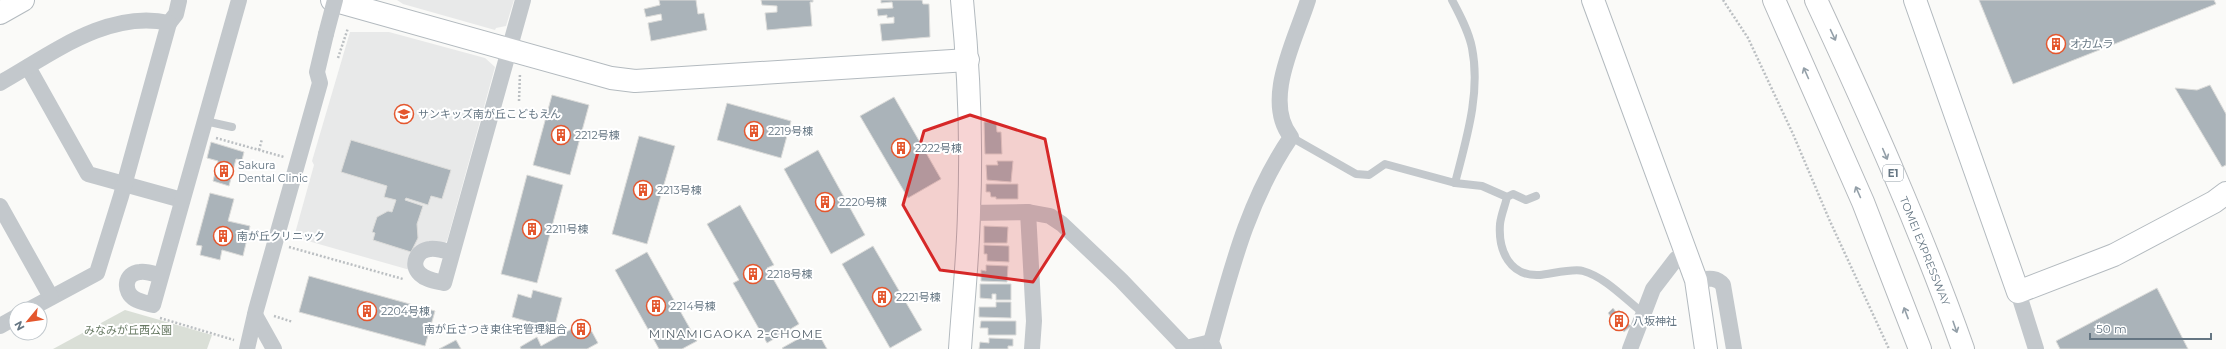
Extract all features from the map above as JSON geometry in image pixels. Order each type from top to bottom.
[{"type":"main road","points":[[0,13],[23,0]]},
{"type":"main road","points":[[334,0],[514,58],[610,78],[635,81],[968,60]]},
{"type":"main road","points":[[960,349],[969,213],[970,88],[962,0]]},
{"type":"main road","points":[[1593,0],[1696,280],[1706,349]]},
{"type":"main road","points":[[1774,0],[1863,202],[1920,349]]},
{"type":"main road","name":"TOMEI EXPRESSWAY","points":[[1816,0],[1860,95],[1948,307],[1963,349]]},
{"type":"main road","points":[[1915,0],[2018,292],[2114,254],[2214,202],[2226,192]]},
{"type":"street","points":[[161,276],[239,0]]},
{"type":"street","points":[[247,349],[255,314],[298,160],[326,81],[317,72],[334,0]]},
{"type":"street","points":[[452,253],[514,58],[523,0]]},
{"type":"street","points":[[969,213],[1028,212],[1050,216],[1062,224],[1121,280],[1186,348],[1212,346],[1232,261],[1247,220],[1283,148],[1291,137],[1283,123],[1279,92],[1308,0]]},
{"type":"street","points":[[44,301],[97,273],[124,185],[169,23],[176,14],[179,1]]},
{"type":"street","points":[[0,84],[86,34],[110,25],[158,20],[169,23]]},
{"type":"street","points":[[28,67],[88,174],[182,200]]},
{"type":"street","points":[[0,206],[51,297]]},
{"type":"street","points":[[1028,212],[1034,321],[1032,349]]},
{"type":"street","points":[[1630,349],[1653,290],[1671,264],[1676,259],[1687,255]]},
{"type":"street","points":[[1696,280],[1719,280],[1723,286],[1734,349]]},
{"type":"street","points":[[2018,292],[2036,349]]},
{"type":"street","points":[[255,314],[274,349]]},
{"type":"lane","points":[[1452,0],[1463,22],[1472,48],[1474,84],[1470,121],[1455,183]]},
{"type":"lane","points":[[205,121],[232,127]]},
{"type":"lane","points":[[1291,137],[1356,174],[1369,175],[1385,164],[1455,183],[1482,186],[1507,197]]},
{"type":"lane","points":[[1536,196],[1526,200],[1513,194],[1507,197],[1500,223],[1500,239],[1503,254],[1512,268],[1529,275],[1582,270],[1599,279],[1643,313]]},
{"type":"path","points":[[1723,0],[1754,51],[1888,349]]},
{"type":"path","points":[[326,81],[348,28]]},
{"type":"path","points":[[514,58],[519,102]]},
{"type":"path","points":[[210,136],[298,160]]},
{"type":"path","points":[[260,150],[262,139]]},
{"type":"path","points":[[275,243],[406,280]]},
{"type":"path","points":[[158,317],[215,334]]},
{"type":"highlighted area","points":[[970,115],[1045,139],[1064,234],[1033,282],[940,270],[903,205],[924,131]]},
{"type":"shaded area","points":[[397,0],[514,0],[506,26],[496,28],[495,30],[403,4]]},
{"type":"shaded area","name":"サンキッズ南が丘こどもえん","points":[[350,32],[389,32],[485,58],[495,67],[447,241],[410,270],[294,237],[314,165],[312,161]]},
{"type":"green space","name":"みなみが丘西公園","points":[[125,310],[212,335],[207,349],[53,349]]},
{"type":"building","points":[[659,0],[696,0],[698,14],[704,13],[707,30],[651,41],[648,23],[662,20],[661,14],[646,17],[644,9],[660,5]]},
{"type":"building","points":[[761,0],[813,0],[813,2],[810,2],[812,26],[767,30],[765,13],[777,12],[777,6],[762,5]]},
{"type":"building","points":[[881,0],[922,0],[923,4],[929,4],[930,37],[882,41],[880,24],[894,23],[894,17],[887,18],[887,15],[878,16],[877,9],[893,8],[892,2],[881,3]]},
{"type":"building","name":"オカムラ","points":[[1979,0],[2214,0],[2216,4],[2013,84]]},
{"type":"building","points":[[2210,85],[2226,114],[2226,165],[2222,167],[2175,88],[2197,90]]},
{"type":"building","name":"2212号棟","points":[[552,95],[589,105],[570,175],[533,165]]},
{"type":"building","name":"2222号棟","points":[[894,97],[941,179],[908,198],[860,116]]},
{"type":"building","name":"2219号棟","points":[[727,103],[791,121],[781,158],[717,140]]},
{"type":"building","points":[[984,122],[996,122],[997,132],[1001,132],[1002,154],[985,154]]},
{"type":"building","name":"2213号棟","points":[[639,136],[675,146],[647,244],[612,234]]},
{"type":"building","points":[[351,140],[451,170],[442,199],[431,196],[428,205],[406,198],[405,200],[423,206],[417,224],[418,238],[411,252],[373,240],[375,233],[372,232],[377,217],[388,211],[392,212],[396,200],[384,197],[387,186],[341,172]]},
{"type":"building","name":"Sakura Dental Clinic","points":[[211,142],[244,152],[242,160],[236,159],[229,186],[213,181],[218,161],[207,158]]},
{"type":"building","name":"2220号棟","points":[[818,150],[865,235],[831,254],[784,169]]},
{"type":"building","points":[[997,161],[1013,161],[1011,182],[987,180],[986,165],[998,165]]},
{"type":"building","name":"2211号棟","points":[[527,175],[563,185],[537,283],[501,274]]},
{"type":"building","points":[[986,184],[1018,184],[1018,199],[996,199],[996,197],[991,197],[990,192],[986,192]]},
{"type":"building","name":"南が丘クリニック","points":[[210,193],[234,199],[228,221],[250,226],[243,256],[222,250],[220,260],[200,255],[202,246],[196,245]]},
{"type":"building","name":"2218号棟","points":[[740,205],[774,265],[767,268],[799,324],[767,343],[733,283],[739,280],[707,224]]},
{"type":"building","points":[[984,226],[1008,227],[1007,243],[984,243]]},
{"type":"building","points":[[984,245],[1009,246],[1009,262],[987,261],[987,254],[984,254]]},
{"type":"building","name":"2221号棟","points":[[873,246],[922,330],[890,348],[842,264]]},
{"type":"building","name":"2214号棟","points":[[647,252],[697,341],[682,349],[659,349],[615,270]]},
{"type":"building","points":[[986,265],[1008,266],[1007,282],[981,281],[981,270],[986,271]]},
{"type":"building","name":"2204号棟","points":[[309,276],[435,311],[425,346],[299,312]]},
{"type":"building","points":[[980,284],[1011,284],[1011,300],[996,300],[996,294],[992,294],[992,299],[980,298]]},
{"type":"building","points":[[2157,288],[2188,349],[2060,349],[2056,341]]},
{"type":"building","points":[[533,290],[562,298],[554,329],[512,317],[518,294],[531,298]]},
{"type":"building","points":[[996,302],[1011,302],[1011,318],[979,317],[979,307],[996,307]]},
{"type":"building","name":"八坂神社","points":[[1613,308],[1616,312],[1619,310],[1628,319],[1626,322],[1631,326],[1624,332],[1621,328],[1618,329],[1609,319],[1611,317],[1608,313]]},
{"type":"building","name":"南が丘さつき東住宅管理組合","points":[[586,321],[598,343],[587,349],[521,349],[520,347],[537,337],[541,346]]},
{"type":"building","points":[[981,321],[1016,321],[1016,335],[988,335],[988,328],[980,328]]},
{"type":"building","points":[[816,329],[827,349],[782,348]]},
{"type":"building","points":[[989,338],[1013,339],[1013,346],[1008,346],[1008,349],[979,349],[980,342],[989,343]]},
{"type":"building","points":[[456,340],[461,349],[439,349]]},
{"type":"place","name":"オカムラ","points":[[2056,44]]},
{"type":"place","name":"サンキッズ南が丘こどもえん","points":[[404,114]]},
{"type":"place","name":"2219号棟","points":[[754,131]]},
{"type":"place","name":"2212号棟","points":[[561,135]]},
{"type":"place","name":"2222号棟","points":[[901,148]]},
{"type":"place","name":"Sakura Dental Clinic","points":[[224,171]]},
{"type":"place","name":"2213号棟","points":[[643,190]]},
{"type":"place","name":"2220号棟","points":[[825,202]]},
{"type":"place","name":"2211号棟","points":[[532,229]]},
{"type":"place","name":"南が丘クリニック","points":[[223,236]]},
{"type":"place","name":"2218号棟","points":[[753,274]]},
{"type":"place","name":"2221号棟","points":[[882,297]]},
{"type":"place","name":"2214号棟","points":[[656,306]]},
{"type":"place","name":"2204号棟","points":[[367,311]]},
{"type":"place","name":"八坂神社","points":[[1619,321]]},
{"type":"place","name":"南が丘さつき東住宅管理組合","points":[[581,329]]},
{"type":"district","name":"MINAMIGAOKA 2-CHOME","points":[[736,333]]}]
